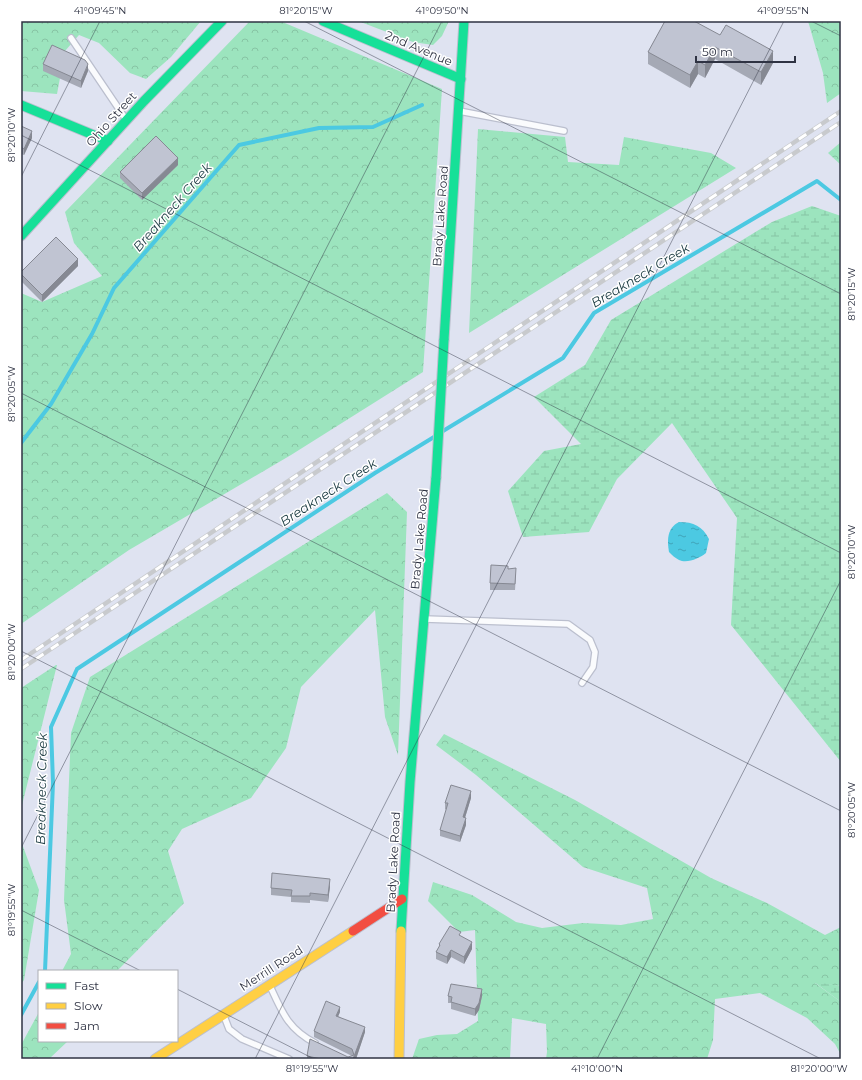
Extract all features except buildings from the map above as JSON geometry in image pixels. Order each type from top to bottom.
[{"type":"street","name":"Ohio Street","points":[[21,236],[127,120],[222,21]]},
{"type":"street","name":"2nd Avenue","points":[[323,21],[461,79]]},
{"type":"street","name":"Brady Lake Road","points":[[399,1059],[402,899],[410,782],[436,478],[464,21]]},
{"type":"street","points":[[21,105],[108,141]]},
{"type":"street","name":"Merrill Road","points":[[155,1059],[402,899]]},
{"type":"lane","points":[[71,38],[127,120]]},
{"type":"lane","points":[[459,110],[564,131]]},
{"type":"lane","points":[[425,619],[568,624],[590,640],[595,652],[593,667],[582,683]]},
{"type":"lane","points":[[269,984],[281,1012],[290,1024],[301,1035],[321,1046]]},
{"type":"lane","points":[[223,1014],[229,1029],[242,1039],[289,1059]]},
{"type":"green space","points":[[21,21],[201,21],[171,57],[146,79],[130,73],[99,43],[79,35],[65,51],[57,94],[21,91]]},
{"type":"green space","points":[[250,21],[280,21],[442,89],[423,372],[291,455],[129,550],[21,624],[21,293],[42,302],[102,276],[74,243],[65,212]]},
{"type":"green space","points":[[358,21],[449,21],[442,36],[433,45],[413,42]]},
{"type":"green space","points":[[808,21],[841,21],[841,93],[827,103],[823,73]]},
{"type":"green space","points":[[478,129],[565,137],[568,162],[619,165],[624,137],[711,153],[736,168],[469,333]]},
{"type":"green space","points":[[841,142],[841,165],[828,153]]},
{"type":"green space","points":[[812,206],[841,216],[841,762],[731,625],[737,518],[672,423],[617,479],[589,532],[523,537],[508,491],[544,451],[581,444],[534,397],[585,365],[611,320],[772,222]]},
{"type":"green space","points":[[387,493],[407,512],[398,755],[385,717],[375,610],[301,687],[286,748],[251,798],[182,829],[168,851],[184,903],[118,970],[63,970],[71,954],[64,900],[71,733],[90,677]]},
{"type":"green space","points":[[57,665],[21,809],[21,688]]},
{"type":"green space","points":[[444,734],[575,800],[711,878],[767,903],[825,935],[841,927],[841,986],[815,983],[841,1002],[841,1055],[835,1044],[807,1018],[760,993],[715,999],[713,1040],[707,1059],[546,1059],[546,1024],[512,1018],[510,1059],[412,1059],[419,1039],[437,1035],[457,1034],[478,1021],[475,930],[459,932],[428,901],[433,882],[472,895],[516,922],[542,928],[583,923],[621,925],[653,919],[647,888],[583,867],[476,775],[436,745]]},
{"type":"green space","points":[[21,841],[39,890],[24,980],[21,984]]},
{"type":"green space","points":[[814,982],[841,986],[841,1002]]},
{"type":"green space","points":[[38,1014],[38,1042],[67,1042],[49,1059],[21,1059],[21,1045]]},
{"type":"water","points":[[679,522],[693,524],[703,531],[709,539],[706,553],[689,561],[682,561],[669,552],[668,543],[670,531]]},
{"type":"waterway","name":"Breakneck Creek","points":[[21,443],[51,404],[92,334],[114,288],[239,145],[319,128],[373,127],[422,105]]},
{"type":"waterway","name":"Breakneck Creek","points":[[443,431],[563,358],[594,313],[817,181],[841,200]]},
{"type":"waterway","name":"Breakneck Creek","points":[[45,970],[53,783],[51,727],[77,669],[375,473],[434,437]]},
{"type":"waterway","name":"Breakneck Creek","points":[[21,1015],[38,984]]},
{"type":"railway","points":[[21,660],[841,111]]},
{"type":"railway","points":[[21,669],[841,122]]},
{"type":"traffic: fast","points":[[21,236],[144,101],[222,21]]},
{"type":"traffic: fast","points":[[323,21],[461,79]]},
{"type":"traffic: fast","points":[[444,340],[464,21]]},
{"type":"traffic: fast","points":[[21,105],[108,141]]},
{"type":"traffic: fast","points":[[436,478],[444,340]]},
{"type":"traffic: fast","points":[[401,931],[410,782],[436,478]]},
{"type":"traffic: slow","points":[[155,1059],[353,931]]},
{"type":"traffic: slow","points":[[399,1059],[401,931]]},
{"type":"traffic: jam","points":[[353,931],[402,899]]}]
